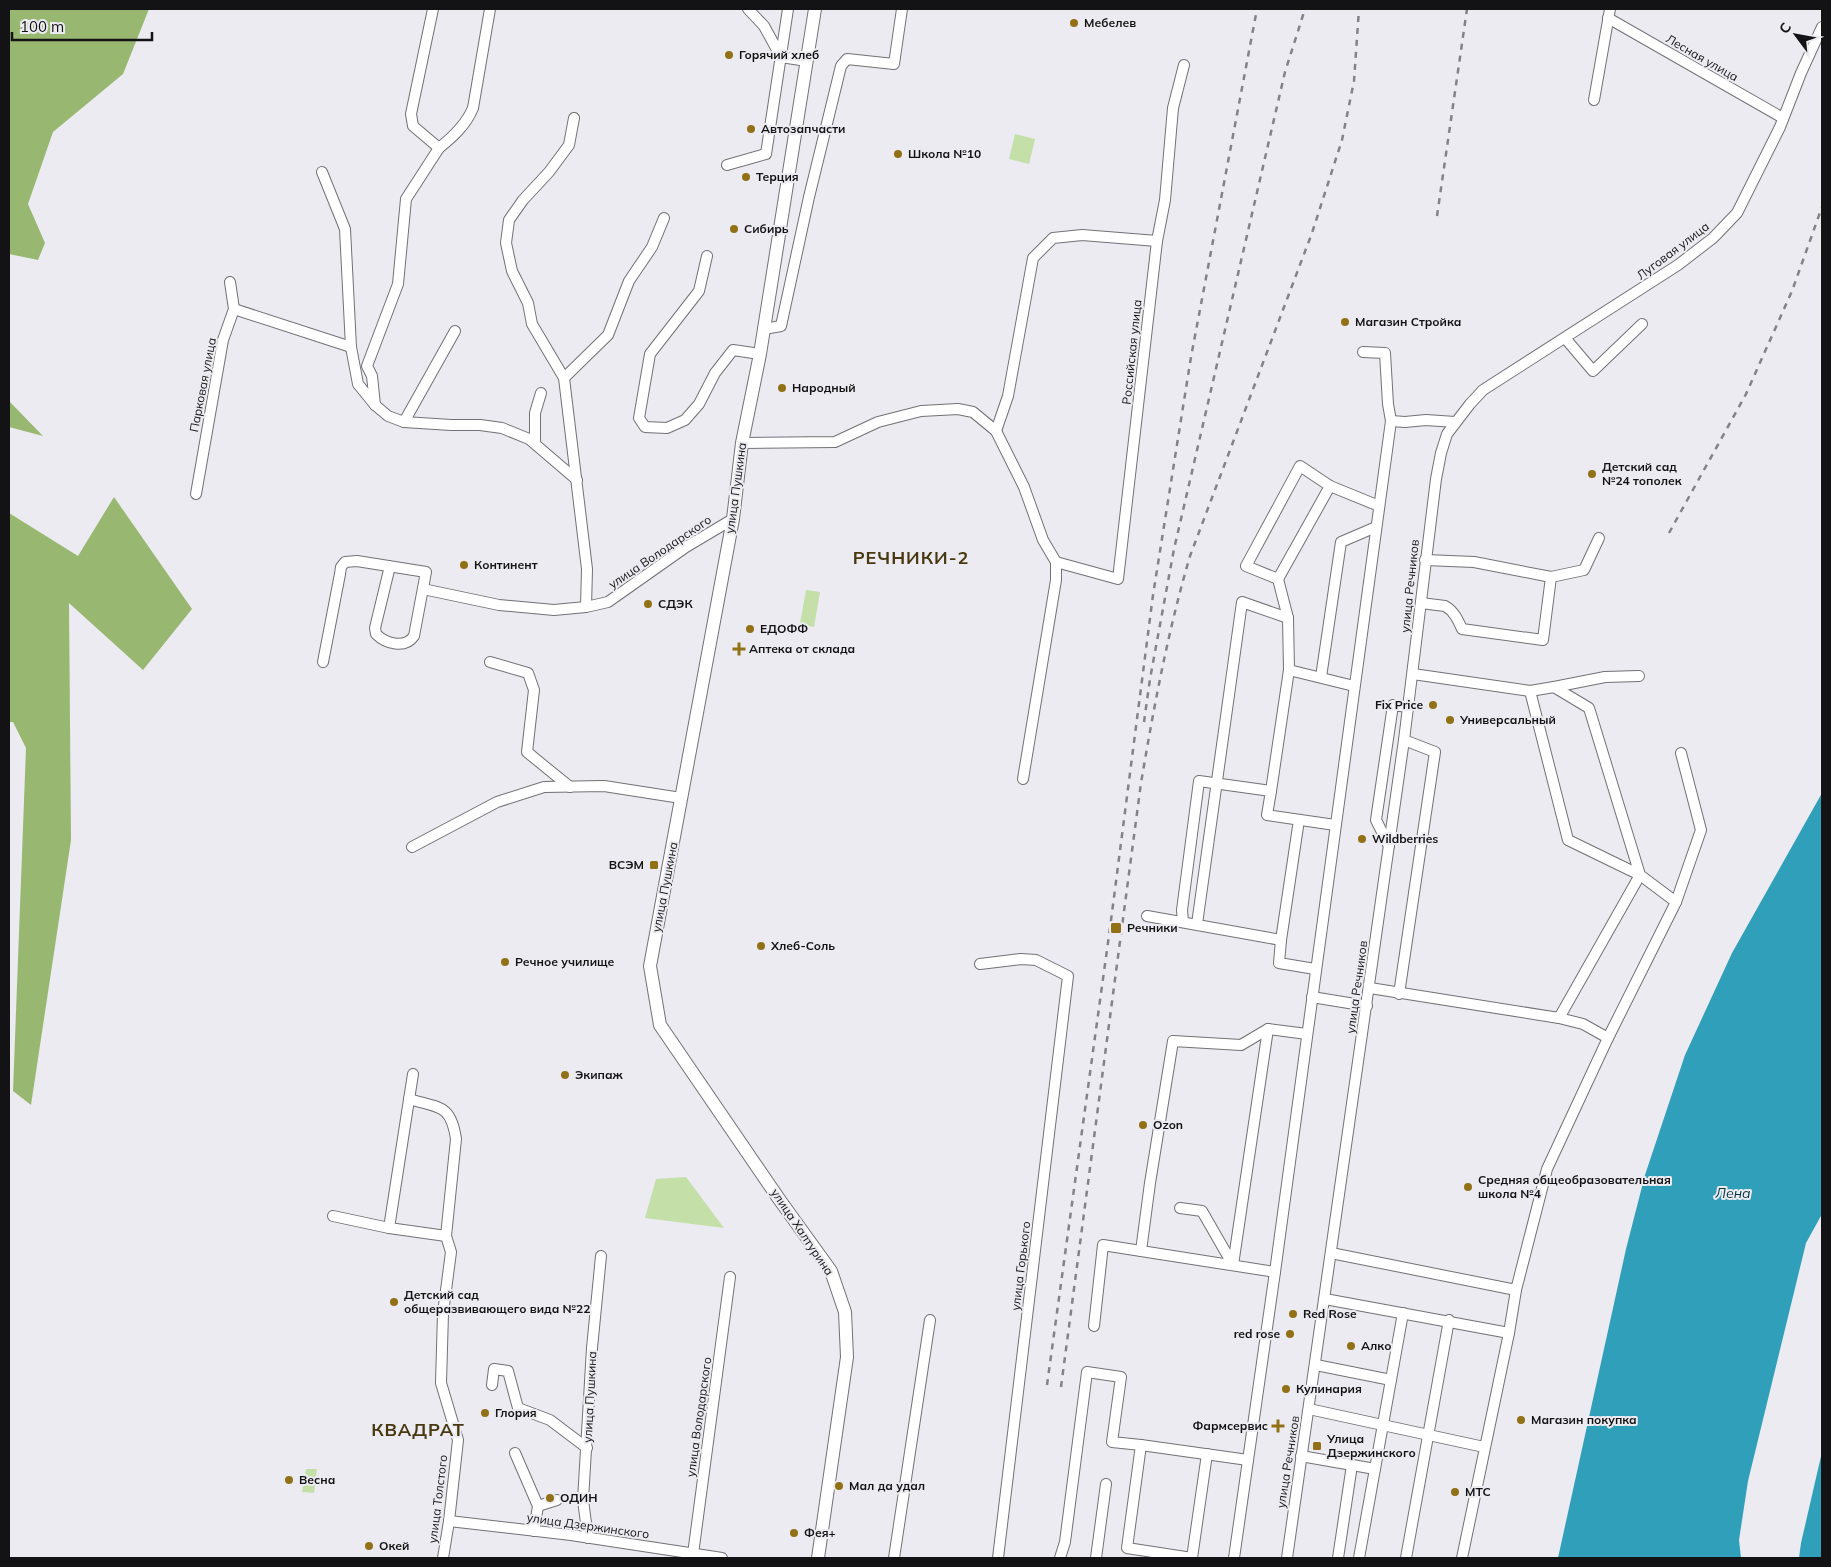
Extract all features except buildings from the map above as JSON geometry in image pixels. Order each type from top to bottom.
[{"type":"main road","name":"улица Пушкина","points":[[650,966],[733,519],[742,443],[760,354],[816,9]]},
{"type":"main road","name":"улица Халтурина","points":[[650,966],[660,1025],[779,1199],[831,1271],[844,1312],[847,1357],[818,1558]]},
{"type":"street","points":[[433,9],[411,114],[414,126],[439,148]]},
{"type":"street","points":[[375,405],[372,376],[366,366],[398,284],[406,198],[439,148],[452,138],[468,120],[473,108],[490,9]]},
{"type":"street","points":[[748,9],[764,26],[781,57]]},
{"type":"street","points":[[727,165],[766,154],[788,9]]},
{"type":"street","points":[[764,329],[781,326],[809,197],[841,66],[847,59],[894,64],[902,9]]},
{"type":"street","points":[[1594,100],[1609,14]]},
{"type":"street","name":"Лесная улица","points":[[1609,14],[1783,118]]},
{"type":"street","name":"Луговая улица","points":[[1454,422],[1483,390],[1678,265],[1719,232],[1737,213],[1783,118],[1822,27]]},
{"type":"street","points":[[781,57],[807,61]]},
{"type":"street","name":"Российская улица","points":[[1056,562],[1118,579],[1157,241],[1165,200],[1173,108],[1184,65]]},
{"type":"street","points":[[574,118],[569,145],[549,172],[523,200],[509,220],[506,243],[512,270],[528,303],[532,324],[564,378],[587,569],[586,607]]},
{"type":"street","points":[[322,172],[345,229],[351,347],[358,384],[375,405],[388,416],[404,422],[480,425],[502,428],[535,443],[577,480]]},
{"type":"street","points":[[564,378],[608,334],[629,281],[652,247],[664,218]]},
{"type":"street","points":[[996,431],[1008,396],[1033,258],[1053,238],[1082,235],[1157,241]]},
{"type":"street","points":[[707,256],[699,291],[650,354],[639,418],[645,427],[667,428],[685,420],[699,404],[715,373],[734,350],[760,354]]},
{"type":"street","name":"Парковая улица","points":[[196,494],[223,340],[234,309],[230,282]]},
{"type":"street","points":[[234,309],[351,347]]},
{"type":"street","points":[[1565,338],[1593,371],[1642,324]]},
{"type":"street","points":[[404,422],[455,331]]},
{"type":"street","points":[[1234,1558],[1276,1272],[1306,1034],[1391,421],[1385,353],[1363,352]]},
{"type":"street","points":[[535,443],[535,413],[541,393]]},
{"type":"street","points":[[742,443],[835,442],[878,422],[920,411],[958,409],[973,412],[996,431],[1024,487],[1043,540],[1056,562],[1056,580],[1022,779]]},
{"type":"street","points":[[1391,421],[1426,420],[1454,422]]},
{"type":"street","name":"улица Речников","points":[[1287,1558],[1390,846],[1413,674],[1431,508],[1441,453],[1447,434],[1454,422]]},
{"type":"street","points":[[1278,579],[1246,566],[1300,466],[1330,486],[1379,506]]},
{"type":"street","points":[[1330,486],[1278,579],[1288,618],[1290,670],[1267,815],[1335,825]]},
{"type":"street","name":"улица Володарского","points":[[423,589],[499,605],[554,610],[586,607],[608,602],[686,547],[733,519]]},
{"type":"street","points":[[1321,677],[1341,542],[1376,527]]},
{"type":"street","points":[[1425,560],[1474,562],[1552,577],[1584,570],[1598,538]]},
{"type":"street","points":[[322,662],[341,567],[345,562],[351,561],[390,566],[426,572],[416,628],[410,642],[402,644],[384,641],[376,634],[390,566]]},
{"type":"street","points":[[1421,603],[1449,608],[1462,629],[1543,640],[1552,577]]},
{"type":"street","points":[[1197,924],[1242,602],[1288,618]]},
{"type":"street","points":[[490,662],[528,673],[534,690],[527,752],[570,787]]},
{"type":"street","points":[[1290,670],[1354,686]]},
{"type":"street","points":[[1413,674],[1530,691],[1604,677],[1639,676]]},
{"type":"street","points":[[1554,687],[1589,708],[1640,875],[1559,1018]]},
{"type":"street","points":[[1530,691],[1568,840],[1640,875],[1676,902]]},
{"type":"street","points":[[1390,846],[1376,820],[1393,705],[1408,707]]},
{"type":"street","points":[[1399,994],[1435,752],[1404,740]]},
{"type":"street","points":[[1462,1558],[1509,1333],[1516,1290],[1547,1169],[1608,1038],[1676,902],[1701,830],[1681,753]]},
{"type":"street","points":[[1183,922],[1182,910],[1199,781],[1271,791]]},
{"type":"street","points":[[412,847],[497,802],[544,787],[604,786],[681,798]]},
{"type":"street","points":[[1299,820],[1279,963],[1315,970]]},
{"type":"street","points":[[1148,916],[1281,940]]},
{"type":"street","name":"улица Горького","points":[[980,964],[1021,959],[1036,960],[1068,976],[998,1558]]},
{"type":"street","points":[[1370,988],[1559,1018],[1583,1024],[1608,1038]]},
{"type":"street","points":[[1312,998],[1367,1006]]},
{"type":"street","points":[[1141,1251],[1173,1040],[1241,1045],[1268,1029],[1306,1034]]},
{"type":"street","points":[[1233,1265],[1268,1029]]},
{"type":"street","points":[[389,1228],[413,1074]]},
{"type":"street","name":"улица Толстого","points":[[409,1099],[444,1109],[454,1123],[456,1139],[446,1236],[451,1252],[443,1313],[442,1383],[458,1440],[443,1558]]},
{"type":"street","points":[[1180,1208],[1202,1211],[1233,1265]]},
{"type":"street","points":[[332,1216],[389,1228],[446,1236]]},
{"type":"street","points":[[1094,1326],[1104,1245],[1276,1272]]},
{"type":"street","points":[[1331,1254],[1516,1290]]},
{"type":"street","name":"улица Пушкина","points":[[588,1538],[583,1500],[592,1348],[601,1256]]},
{"type":"street","name":"улица Володарского","points":[[691,1556],[730,1277]]},
{"type":"street","points":[[1325,1299],[1449,1320],[1509,1333]]},
{"type":"street","points":[[1359,1558],[1403,1313]]},
{"type":"street","points":[[894,1558],[930,1320]]},
{"type":"street","points":[[1406,1558],[1449,1320]]},
{"type":"street","points":[[1316,1365],[1392,1380]]},
{"type":"street","points":[[492,1385],[494,1369],[508,1371],[518,1408],[550,1420],[587,1448]]},
{"type":"street","points":[[1060,1558],[1065,1542],[1087,1372],[1121,1377],[1112,1442],[1248,1460]]},
{"type":"street","points":[[1309,1409],[1484,1446]]},
{"type":"street","points":[[1141,1446],[1127,1548],[1192,1558],[1207,1454]]},
{"type":"street","points":[[515,1453],[538,1506],[534,1531]]},
{"type":"street","points":[[1301,1456],[1376,1469]]},
{"type":"street","points":[[1338,1558],[1352,1465]]},
{"type":"street","points":[[1096,1558],[1106,1484]]},
{"type":"street","points":[[538,1506],[557,1500]]},
{"type":"street","name":"улица Дзержинского","points":[[449,1521],[588,1538],[691,1556],[722,1558]]},
{"type":"green space","points":[[9,9],[149,9],[123,74],[53,132],[28,204],[45,243],[38,260],[9,254]]},
{"type":"green space","points":[[1015,134],[1035,139],[1029,164],[1009,159]]},
{"type":"green space","points":[[9,401],[43,436],[9,427]]},
{"type":"green space","points":[[114,497],[192,609],[143,670],[69,603],[71,840],[31,1105],[13,1091],[26,748],[13,722],[9,722],[9,513],[78,556]]},
{"type":"green space","points":[[806,590],[820,592],[814,627],[800,624]]},
{"type":"green space","points":[[686,1177],[724,1228],[645,1218],[656,1179]]},
{"type":"green space","points":[[306,1469],[317,1469],[314,1493],[302,1492]]},
{"type":"water","name":"Лена","points":[[1822,793],[1822,1214],[1806,1243],[1748,1481],[1739,1540],[1741,1558],[1558,1558],[1626,1249],[1645,1175],[1685,1055],[1732,953]]},
{"type":"water","points":[[1822,1452],[1822,1558],[1799,1558],[1801,1543]]},
{"type":"railway","points":[[1047,1385],[1110,928],[1153,595],[1191,357],[1257,9]]},
{"type":"railway","points":[[1144,722],[1174,549],[1285,72],[1305,9]]},
{"type":"railway","points":[[1061,1387],[1141,783],[1162,669],[1190,556],[1312,233],[1342,140],[1354,81],[1359,9]]},
{"type":"railway","points":[[1437,216],[1467,9]]},
{"type":"railway","points":[[1669,533],[1746,394],[1792,291],[1822,207]]},
{"type":"place","name":"Мебелев","points":[[1074,23]]},
{"type":"place","name":"Горячий хлеб","points":[[729,55]]},
{"type":"place","name":"Автозапчасти","points":[[751,129]]},
{"type":"place","name":"Школа №10","points":[[898,154]]},
{"type":"place","name":"Терция","points":[[746,177]]},
{"type":"place","name":"Сибирь","points":[[734,229]]},
{"type":"place","name":"Магазин Стройка","points":[[1345,322]]},
{"type":"place","name":"Народный","points":[[782,388]]},
{"type":"place","name":"Детский сад №24 тополек","points":[[1592,474]]},
{"type":"place","name":"Континент","points":[[464,565]]},
{"type":"place","name":"СДЭК","points":[[648,604]]},
{"type":"place","name":"ЕДОФФ","points":[[750,629]]},
{"type":"place","name":"Аптека от склада","points":[[739,649]]},
{"type":"place","name":"Fix Price","points":[[1433,705]]},
{"type":"place","name":"Универсальный","points":[[1450,720]]},
{"type":"place","name":"Wildberries","points":[[1362,839]]},
{"type":"place","name":"ВСЭМ","points":[[654,865]]},
{"type":"place","name":"Речники","points":[[1116,928]]},
{"type":"place","name":"Хлеб-Соль","points":[[761,946]]},
{"type":"place","name":"Речное училище","points":[[505,962]]},
{"type":"place","name":"Экипаж","points":[[565,1075]]},
{"type":"place","name":"Ozon","points":[[1143,1125]]},
{"type":"place","name":"Средняя общеобразовательная школа №4","points":[[1468,1187]]},
{"type":"place","name":"Детский сад общеразвивающего вида №22","points":[[394,1302]]},
{"type":"place","name":"Red Rose","points":[[1293,1314]]},
{"type":"place","name":"red rose","points":[[1290,1334]]},
{"type":"place","name":"Алко","points":[[1351,1346]]},
{"type":"place","name":"Кулинария","points":[[1286,1389]]},
{"type":"place","name":"Глория","points":[[485,1413]]},
{"type":"place","name":"Магазин покупка","points":[[1521,1420]]},
{"type":"place","name":"Фармсервис","points":[[1278,1426]]},
{"type":"place","name":"Улица Дзержинского","points":[[1317,1446]]},
{"type":"place","name":"Весна","points":[[289,1480]]},
{"type":"place","name":"Мал да удал","points":[[839,1486]]},
{"type":"place","name":"МТС","points":[[1455,1492]]},
{"type":"place","name":"ОДИН","points":[[550,1498]]},
{"type":"place","name":"Фея+","points":[[794,1533]]},
{"type":"place","name":"Окей","points":[[369,1546]]},
{"type":"district","name":"РЕЧНИКИ-2","points":[[911,558]]},
{"type":"district","name":"КВАДРАТ","points":[[418,1430]]}]
